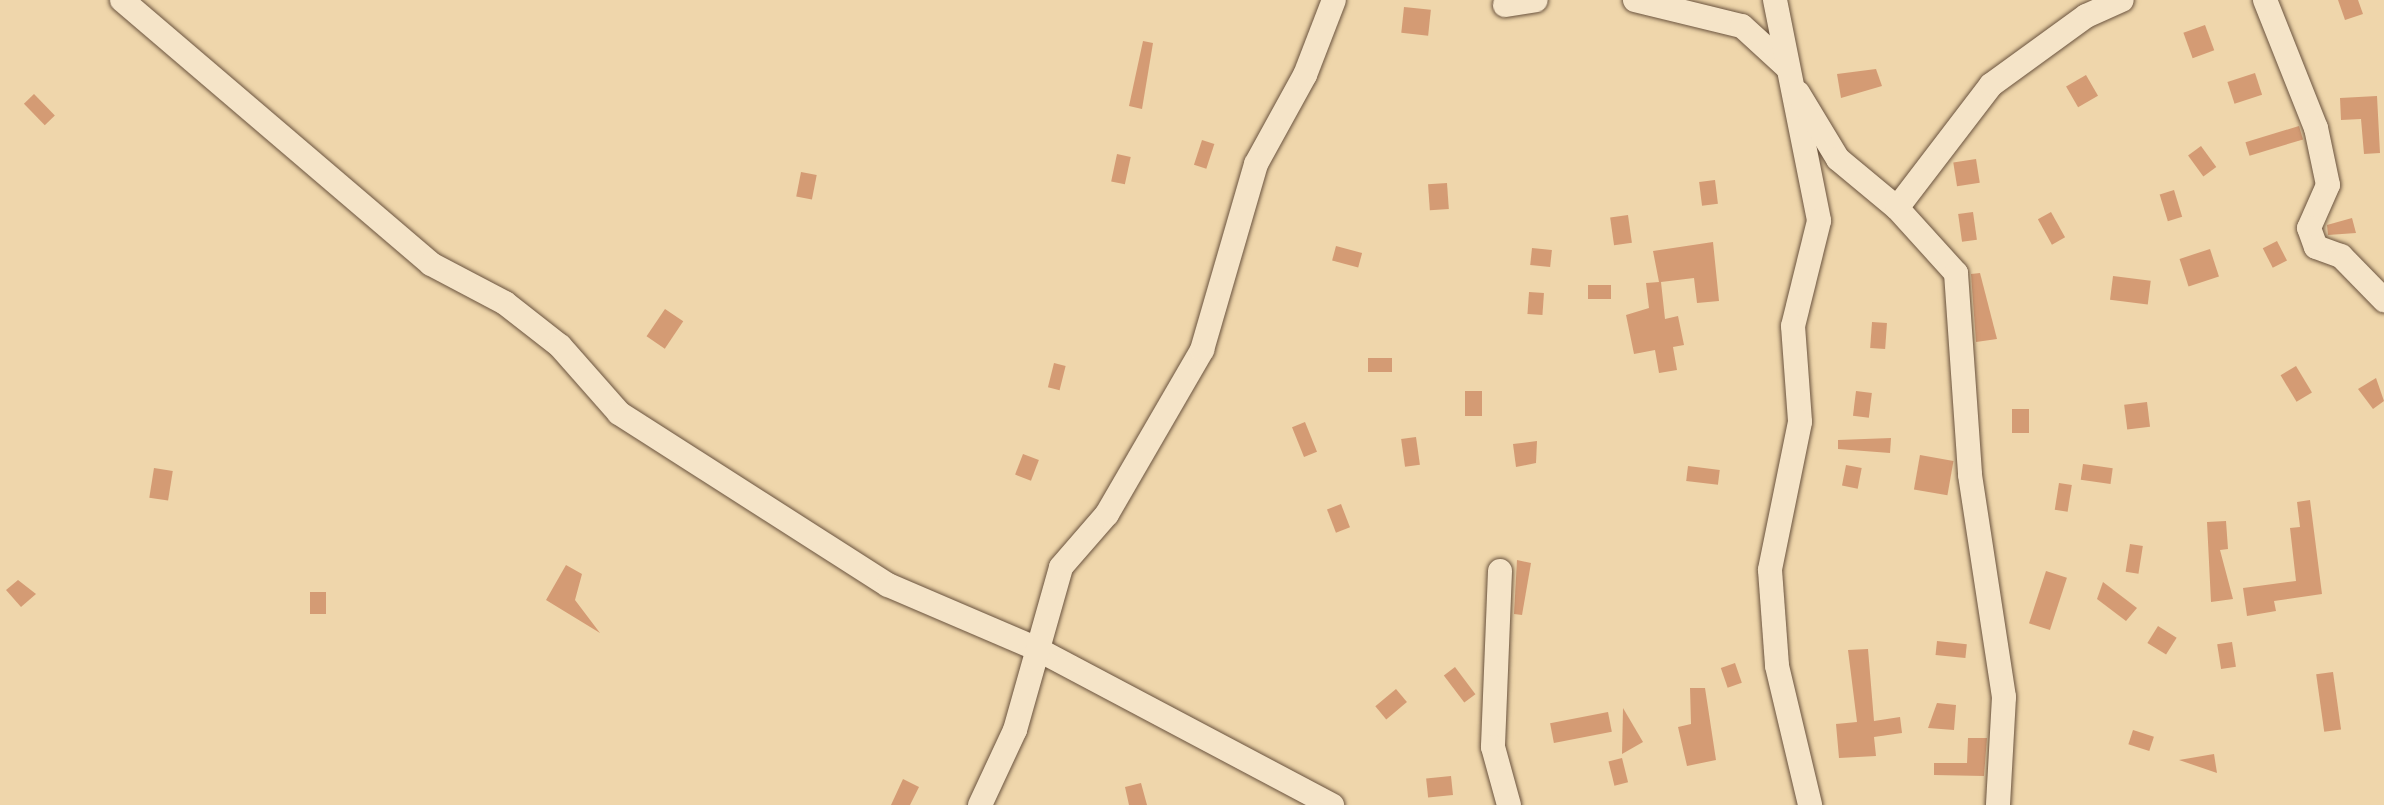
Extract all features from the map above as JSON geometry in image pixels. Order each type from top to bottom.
[{"type":"street","points":[[122,0],[431,264],[505,303],[560,346],[619,413],[888,585],[1037,649],[1332,805]]},
{"type":"street","points":[[980,805],[1015,730],[1061,567],[1107,514],[1202,350],[1256,164],[1305,75],[1334,0]]},
{"type":"street","points":[[1505,5],[1536,0]]},
{"type":"street","points":[[1635,0],[1742,26],[1791,78],[1838,159],[1897,208],[1956,273],[1970,475],[2004,697],[1998,805]]},
{"type":"street","points":[[1775,0],[1819,221],[1793,326],[1800,422],[1770,570],[1777,666],[1810,805]]},
{"type":"street","points":[[1897,208],[1991,85],[2086,16],[2122,0]]},
{"type":"street","points":[[2265,0],[2316,128],[2328,185],[2309,228],[2316,247],[2341,256],[2384,300]]},
{"type":"street","points":[[1500,571],[1493,747],[1509,805]]},
{"type":"building","points":[[2338,0],[2358,0],[2363,14],[2345,20]]},
{"type":"building","points":[[1404,7],[1431,10],[1428,36],[1401,33]]},
{"type":"building","points":[[2205,25],[2214,50],[2193,58],[2183,33]]},
{"type":"building","points":[[1143,41],[1153,43],[1142,109],[1129,106]]},
{"type":"building","points":[[1876,69],[1882,86],[1841,98],[1837,74]]},
{"type":"building","points":[[2255,73],[2262,95],[2235,104],[2227,82]]},
{"type":"building","points":[[2086,75],[2098,96],[2078,107],[2066,86]]},
{"type":"building","points":[[34,94],[55,116],[45,125],[24,104]]},
{"type":"building","points":[[2377,96],[2380,153],[2364,154],[2361,119],[2341,120],[2340,98]]},
{"type":"building","points":[[2299,126],[2303,139],[2250,156],[2245,142]]},
{"type":"building","points":[[1202,140],[1214,144],[1206,169],[1194,165]]},
{"type":"building","points":[[2201,146],[2216,167],[2203,176],[2188,155]]},
{"type":"building","points":[[1117,154],[1131,157],[1125,184],[1111,181]]},
{"type":"building","points":[[1976,159],[1980,183],[1957,186],[1953,163]]},
{"type":"building","points":[[801,172],[817,175],[812,200],[796,197]]},
{"type":"building","points":[[1715,180],[1718,204],[1702,206],[1699,182]]},
{"type":"building","points":[[1447,183],[1449,209],[1430,210],[1428,184]]},
{"type":"building","points":[[2174,190],[2182,217],[2168,221],[2160,194]]},
{"type":"building","points":[[1973,212],[1977,240],[1962,242],[1958,214]]},
{"type":"building","points":[[2051,212],[2065,237],[2052,245],[2038,219]]},
{"type":"building","points":[[1628,215],[1632,243],[1614,245],[1610,218]]},
{"type":"building","points":[[2352,218],[2356,233],[2328,235],[2327,225]]},
{"type":"building","points":[[2277,241],[2287,261],[2273,268],[2263,248]]},
{"type":"building","points":[[1713,242],[1719,301],[1697,303],[1694,278],[1661,282],[1665,319],[1678,316],[1684,345],[1673,347],[1677,370],[1659,373],[1655,350],[1634,354],[1626,315],[1649,308],[1646,283],[1659,282],[1653,251]]},
{"type":"building","points":[[1336,246],[1362,253],[1358,267],[1332,260]]},
{"type":"building","points":[[1532,248],[1552,250],[1550,267],[1530,265]]},
{"type":"building","points":[[2210,249],[2219,277],[2189,286],[2180,259]]},
{"type":"building","points":[[1980,273],[1997,339],[1976,342],[1971,274]]},
{"type":"building","points":[[2113,276],[2151,281],[2148,304],[2110,300]]},
{"type":"building","points":[[1588,285],[1611,285],[1611,299],[1588,299]]},
{"type":"building","points":[[1529,292],[1544,293],[1542,315],[1527,314]]},
{"type":"building","points":[[665,309],[683,321],[665,349],[647,336]]},
{"type":"building","points":[[1872,322],[1887,323],[1885,349],[1870,348]]},
{"type":"building","points":[[1368,358],[1392,358],[1392,372],[1368,372]]},
{"type":"building","points":[[1054,363],[1066,366],[1060,390],[1048,387]]},
{"type":"building","points":[[2296,366],[2312,393],[2297,402],[2281,375]]},
{"type":"building","points":[[2376,378],[2384,401],[2373,409],[2358,389]]},
{"type":"building","points":[[1465,391],[1482,391],[1482,416],[1465,416]]},
{"type":"building","points":[[1856,391],[1872,393],[1869,418],[1853,416]]},
{"type":"building","points":[[2147,402],[2150,427],[2127,430],[2124,405]]},
{"type":"building","points":[[2012,409],[2029,409],[2029,433],[2012,433]]},
{"type":"building","points":[[1305,422],[1317,452],[1304,457],[1292,427]]},
{"type":"building","points":[[1416,437],[1420,465],[1405,467],[1401,439]]},
{"type":"building","points":[[1891,438],[1890,453],[1838,449],[1838,440]]},
{"type":"building","points":[[1537,441],[1536,463],[1516,467],[1513,444]]},
{"type":"building","points":[[1023,454],[1039,460],[1031,481],[1015,475]]},
{"type":"building","points":[[1920,455],[1953,461],[1947,495],[1914,489]]},
{"type":"building","points":[[2083,464],[2113,468],[2110,484],[2081,480]]},
{"type":"building","points":[[1846,465],[1862,468],[1858,489],[1842,486]]},
{"type":"building","points":[[1688,466],[1720,470],[1718,485],[1686,481]]},
{"type":"building","points":[[154,468],[173,471],[168,501],[149,498]]},
{"type":"building","points":[[2059,483],[2072,485],[2068,512],[2055,510]]},
{"type":"building","points":[[2310,500],[2322,594],[2274,601],[2276,611],[2247,616],[2243,588],[2296,581],[2290,528],[2300,527],[2297,502]]},
{"type":"building","points":[[1341,504],[1350,527],[1336,533],[1327,509]]},
{"type":"building","points":[[2226,521],[2228,549],[2220,550],[2233,599],[2211,602],[2207,522]]},
{"type":"building","points":[[2130,544],[2143,546],[2138,574],[2126,572]]},
{"type":"building","points":[[1517,560],[1531,563],[1522,615],[1514,614]]},
{"type":"building","points":[[566,565],[582,574],[575,600],[600,633],[546,600]]},
{"type":"building","points":[[2046,571],[2067,578],[2050,630],[2029,623]]},
{"type":"building","points":[[18,580],[36,594],[21,607],[6,590]]},
{"type":"building","points":[[2103,582],[2137,608],[2126,621],[2097,599]]},
{"type":"building","points":[[310,592],[326,592],[326,614],[310,614]]},
{"type":"building","points":[[2158,626],[2177,638],[2166,655],[2147,643]]},
{"type":"building","points":[[1937,641],[1967,644],[1965,658],[1936,655]]},
{"type":"building","points":[[2232,642],[2236,667],[2221,669],[2217,644]]},
{"type":"building","points":[[1868,649],[1874,721],[1900,717],[1902,733],[1874,737],[1876,756],[1839,758],[1836,724],[1857,722],[1848,650]]},
{"type":"building","points":[[1735,663],[1742,683],[1728,688],[1721,668]]},
{"type":"building","points":[[1455,667],[1475,694],[1464,703],[1444,675]]},
{"type":"building","points":[[2333,672],[2341,729],[2324,732],[2316,674]]},
{"type":"building","points":[[1690,688],[1705,688],[1716,760],[1687,766],[1678,727],[1691,724]]},
{"type":"building","points":[[1396,689],[1407,702],[1386,719],[1375,706]]},
{"type":"building","points":[[1937,703],[1956,705],[1954,730],[1928,728]]},
{"type":"building","points":[[1623,708],[1643,742],[1622,754]]},
{"type":"building","points":[[1608,712],[1612,732],[1554,743],[1550,723]]},
{"type":"building","points":[[2133,730],[2154,737],[2149,751],[2128,744]]},
{"type":"building","points":[[1968,738],[1987,738],[1984,776],[1934,775],[1934,763],[1967,763]]},
{"type":"building","points":[[2214,754],[2217,773],[2179,760]]},
{"type":"building","points":[[1622,758],[1628,782],[1614,786],[1608,761]]},
{"type":"building","points":[[1451,776],[1453,795],[1428,798],[1426,779]]},
{"type":"building","points":[[903,779],[919,787],[910,805],[891,805]]},
{"type":"building","points":[[1141,783],[1147,805],[1129,805],[1125,787]]}]
